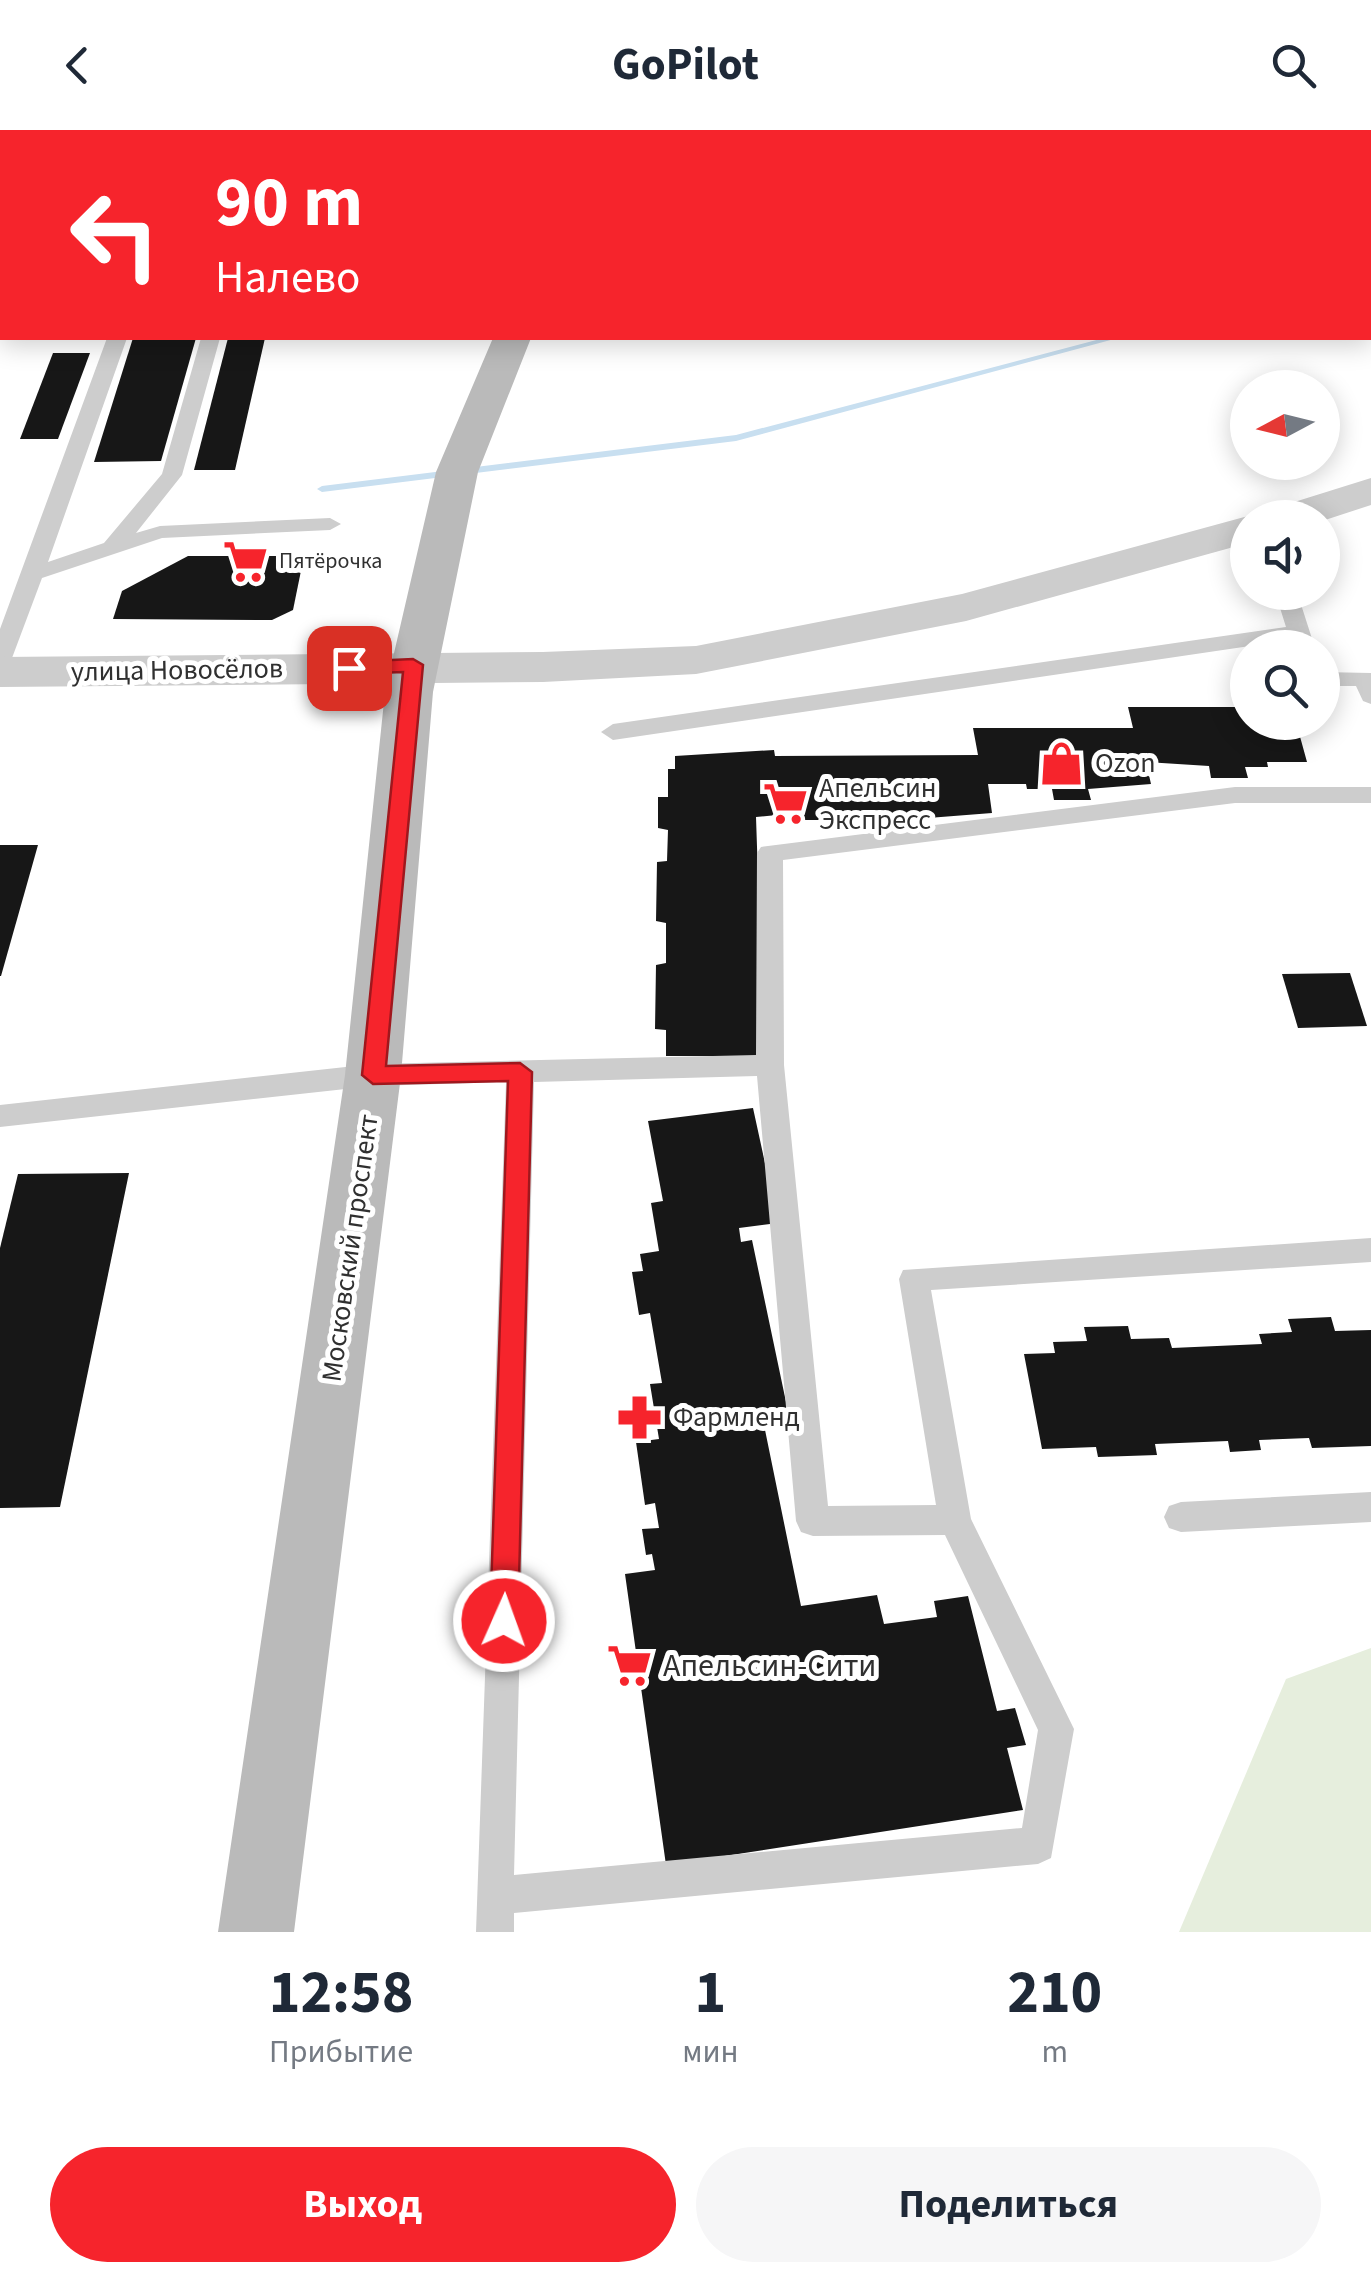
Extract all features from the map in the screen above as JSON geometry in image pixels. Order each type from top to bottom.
[{"type":"main road","name":"Московский проспект","points":[[256,1932],[373,1075],[413,665],[457,472],[511,340]]},
{"type":"street","points":[[1340,501],[1371,491]]},
{"type":"street","name":"улица Новосёлов","points":[[0,672],[413,665],[543,667],[696,660],[966,607],[1230,534]]},
{"type":"lane","points":[[0,658],[117,340]]},
{"type":"lane","points":[[112,548],[172,475],[209,340]]},
{"type":"lane","points":[[33,574],[160,532],[330,524]]},
{"type":"lane","points":[[614,732],[1230,649]]},
{"type":"lane","points":[[1340,680],[1366,679],[1371,696]]},
{"type":"lane","points":[[955,1520],[813,1521],[770,1065],[770,853],[1235,795],[1371,795]]},
{"type":"lane","points":[[0,1116],[373,1075],[770,1065]]},
{"type":"lane","points":[[520,1072],[495,1914],[1038,1845],[1056,1729],[955,1520],[914,1279],[1371,1250]]},
{"type":"lane","points":[[1180,1518],[1371,1507]]},
{"type":"green space","points":[[1371,1648],[1371,1932],[1179,1932],[1286,1679]]},
{"type":"building","points":[[132,340],[195,340],[161,461],[94,462]]},
{"type":"building","points":[[227,340],[265,340],[235,470],[194,470]]},
{"type":"building","points":[[53,353],[90,353],[58,439],[20,439]]},
{"type":"building","points":[[188,556],[304,556],[293,610],[272,620],[113,619],[122,591]]},
{"type":"building","points":[[1128,707],[1230,707],[1230,740],[1301,740],[1307,762],[1267,762],[1268,767],[1245,767],[1248,778],[1211,778],[1209,766],[1146,762],[1151,784],[1088,789],[1091,800],[1054,800],[1052,789],[1027,789],[1026,784],[988,784],[992,813],[928,818],[929,829],[891,830],[890,818],[865,818],[865,813],[824,812],[825,820],[798,820],[797,813],[756,817],[764,1056],[666,1056],[666,1030],[655,1029],[656,965],[666,963],[666,923],[656,921],[657,862],[667,861],[668,830],[658,828],[658,797],[668,797],[668,769],[675,769],[675,756],[774,750],[775,756],[978,755],[973,728],[1133,728]]},
{"type":"building","points":[[0,845],[38,845],[1,976],[0,976]]},
{"type":"building","points":[[1350,973],[1367,1026],[1298,1028],[1282,974]]},
{"type":"building","points":[[753,1108],[778,1223],[739,1228],[741,1242],[752,1240],[790,1421],[764,1425],[801,1606],[877,1595],[884,1624],[937,1617],[934,1601],[968,1596],[997,1711],[1015,1708],[1026,1745],[1007,1748],[1023,1810],[666,1865],[625,1574],[655,1570],[652,1554],[646,1555],[642,1529],[659,1528],[655,1503],[645,1505],[636,1442],[659,1439],[650,1384],[662,1383],[650,1313],[639,1315],[632,1272],[643,1271],[640,1254],[659,1251],[651,1203],[663,1201],[648,1121]]},
{"type":"building","points":[[129,1173],[60,1507],[0,1508],[0,1248],[18,1174]]},
{"type":"building","points":[[1331,1317],[1335,1331],[1371,1330],[1371,1446],[1312,1448],[1309,1438],[1259,1440],[1261,1450],[1230,1452],[1228,1441],[1155,1444],[1157,1455],[1098,1457],[1096,1447],[1042,1449],[1024,1354],[1055,1353],[1053,1342],[1087,1341],[1084,1327],[1128,1326],[1131,1339],[1169,1338],[1172,1348],[1262,1344],[1259,1334],[1292,1332],[1288,1319]]},
{"type":"waterway","points":[[322,489],[736,438],[1105,340]]},
{"type":"place","name":"Пятёрочка","points":[[246,561]]},
{"type":"place","name":"Ozon","points":[[1062,763]]},
{"type":"place","name":"Апельсин Экспресс","points":[[786,804]]},
{"type":"place","name":"Фармленд","points":[[640,1417]]},
{"type":"place","name":"Апельсин-Сити","points":[[630,1666]]},
{"type":"route","points":[[349,668],[413,665],[373,1075],[520,1072],[504,1621]]}]
